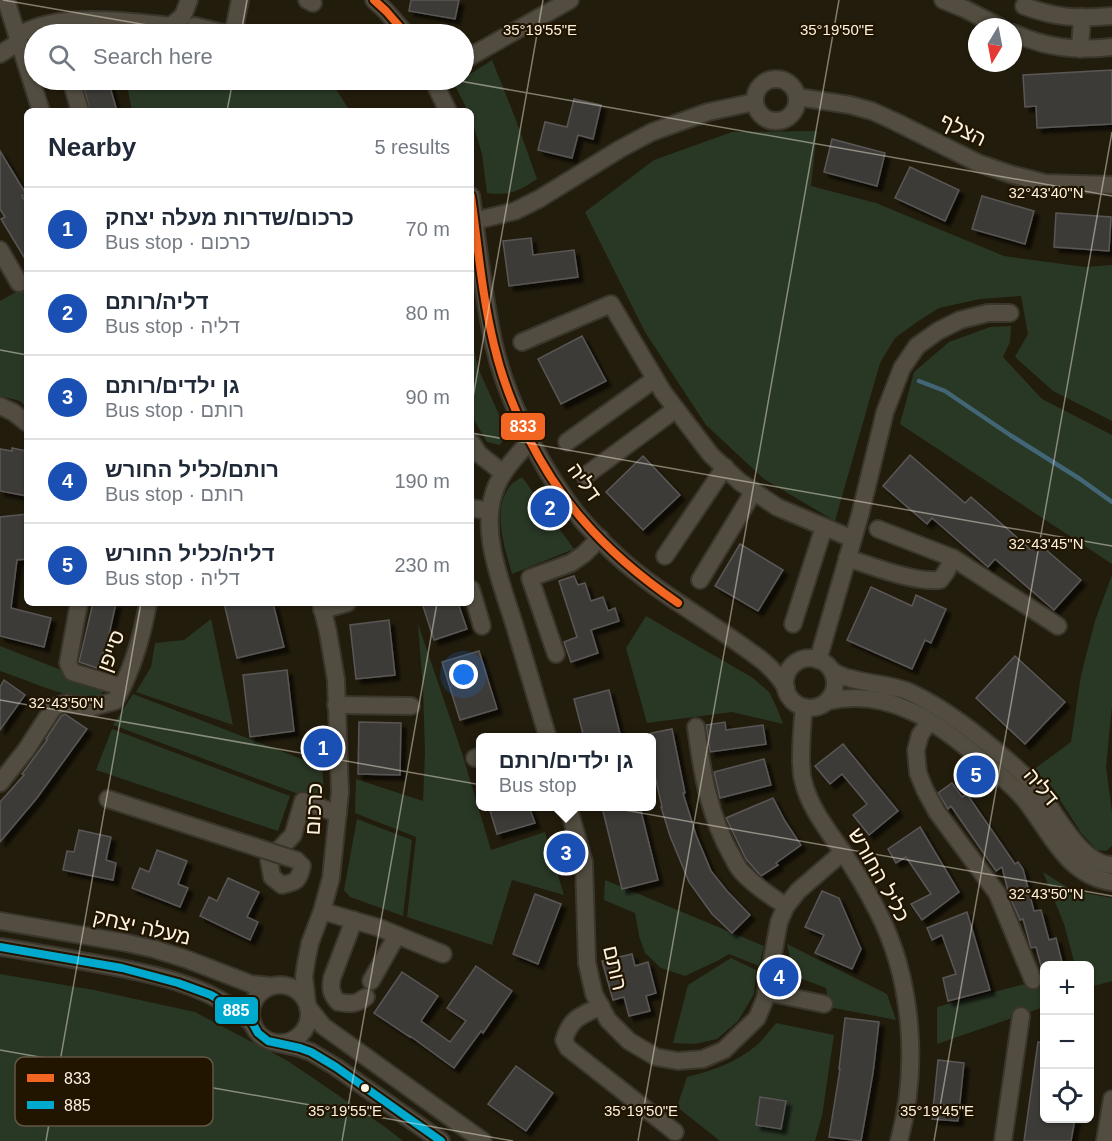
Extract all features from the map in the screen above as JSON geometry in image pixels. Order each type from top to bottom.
[{"type":"street","points":[[6,0],[24,58]]},
{"type":"street","points":[[173,24],[183,16],[189,0]]},
{"type":"street","points":[[235,24],[240,0]]},
{"type":"street","points":[[374,0],[397,24]]},
{"type":"street","points":[[474,54],[570,0]]},
{"type":"street","points":[[944,0],[982,18]]},
{"type":"street","points":[[1024,6],[1058,16],[1112,16]]},
{"type":"street","points":[[1080,49],[1082,17]]},
{"type":"street","points":[[47,24],[113,21],[148,24]]},
{"type":"street","points":[[0,54],[24,36]]},
{"type":"street","points":[[1022,37],[1058,47],[1080,49],[1112,47]]},
{"type":"street","points":[[773,79],[785,80],[791,84],[798,97],[797,108],[793,115],[780,122],[772,122],[761,115],[755,102],[760,86],[773,79]]},
{"type":"street","points":[[34,90],[40,108]]},
{"type":"street","points":[[74,90],[79,108]]},
{"type":"street","points":[[438,90],[447,108]]},
{"type":"street","name":"הצלף","points":[[798,97],[850,105],[872,111],[978,163],[1010,174],[1045,183],[1112,185]]},
{"type":"street","points":[[474,221],[515,211],[539,199],[652,132],[708,112],[755,102]]},
{"type":"street","name":"דליה","points":[[474,221],[494,346],[513,402],[531,440],[570,506],[616,554],[664,594],[752,652],[775,671],[786,688]]},
{"type":"street","points":[[0,250],[19,283]]},
{"type":"street","points":[[522,342],[611,304],[655,379],[711,455],[740,482],[777,507],[853,539]]},
{"type":"street","points":[[818,660],[853,539],[885,412],[902,368],[917,346],[938,331],[960,320],[988,313],[1010,313]]},
{"type":"street","points":[[567,442],[655,379]]},
{"type":"street","points":[[0,406],[24,421]]},
{"type":"street","points":[[585,476],[676,409]]},
{"type":"street","points":[[531,440],[498,480],[490,511],[490,538],[544,733]]},
{"type":"street","points":[[474,447],[478,454],[503,473]]},
{"type":"street","points":[[665,556],[725,467]]},
{"type":"street","points":[[700,580],[754,492]]},
{"type":"street","points":[[474,508],[490,511]]},
{"type":"street","points":[[793,624],[824,527]]},
{"type":"street","points":[[878,529],[953,558],[1058,626]]},
{"type":"street","points":[[556,654],[530,578],[571,563],[600,538]]},
{"type":"street","points":[[847,558],[930,581],[940,580],[953,558]]},
{"type":"street","points":[[474,599],[482,626]]},
{"type":"street","points":[[78,606],[68,663],[72,672],[122,687]]},
{"type":"street","name":"סייפן","points":[[0,783],[26,750],[54,707],[66,703],[93,707],[115,701],[131,668],[142,636],[147,606]]},
{"type":"street","name":"כרכום","points":[[274,986],[293,974],[310,943],[331,878],[339,792],[336,680],[321,606]]},
{"type":"street","name":"דליה","points":[[752,652],[774,662],[794,665]]},
{"type":"street","points":[[801,660],[818,660],[832,671],[835,688],[828,701],[821,706],[804,707],[794,702],[789,696],[786,679],[789,671],[801,660]]},
{"type":"street","name":"דליה","points":[[832,671],[848,678],[907,691],[973,731],[1019,770],[1036,788],[1086,855],[1097,862],[1112,865]]},
{"type":"street","name":"דליה","points":[[828,701],[845,697],[880,700],[901,706],[929,722],[963,744],[1008,782],[1076,867],[1090,876],[1112,882]]},
{"type":"street","points":[[336,705],[411,706]]},
{"type":"street","name":"כליל החורש","points":[[804,707],[801,735],[802,778],[811,805],[855,870],[878,912],[894,951],[907,999],[910,1037],[909,1084],[899,1141]]},
{"type":"street","points":[[929,722],[920,735],[916,750],[918,772],[925,790],[937,812],[997,893],[1033,980]]},
{"type":"street","points":[[696,727],[702,773],[710,806],[723,840],[740,870],[757,887],[786,906]]},
{"type":"street","points":[[108,799],[262,849],[296,860],[302,866],[300,875],[294,882],[282,885],[272,877],[269,860],[292,835],[303,801],[338,814]]},
{"type":"street","name":"רותם","points":[[569,811],[584,862],[587,963],[594,994],[609,1020],[629,1041],[656,1057],[678,1061],[703,1059],[724,1050],[757,1018],[765,999],[779,922],[786,906],[798,891],[843,852]]},
{"type":"street","points":[[322,911],[380,928],[443,954]]},
{"type":"street","points":[[354,920],[330,987],[338,1002],[358,1003],[397,935]]},
{"type":"street","name":"מעלה יצחק","points":[[0,921],[154,949],[251,984],[274,986]]},
{"type":"street","name":"כרכום","points":[[308,1005],[304,977],[310,943]]},
{"type":"street","points":[[0,947],[122,968],[168,980],[211,995],[244,1015],[258,1033],[268,1041],[311,1052],[441,1141]]},
{"type":"street","points":[[253,1024],[252,1004],[262,991],[274,986],[291,987],[302,995],[323,1026],[483,1141]]},
{"type":"street","points":[[766,992],[824,1004]]},
{"type":"street","points":[[278,1043],[298,1038],[305,1030],[310,1013],[308,1005]]},
{"type":"street","points":[[601,1006],[576,1018],[568,1027],[564,1040],[568,1048],[675,1132]]},
{"type":"street","points":[[1003,1141],[1021,1016]]},
{"type":"street","points":[[1106,1141],[1112,1099]]},
{"type":"green space","points":[[492,60],[537,179],[508,193],[487,193],[482,154],[474,127],[474,108],[466,108],[457,90],[474,90],[474,72]]},
{"type":"green space","points":[[128,90],[336,90],[348,108],[131,108]]},
{"type":"green space","points":[[817,131],[811,186],[876,203],[1004,256],[1085,267],[1112,265],[1112,421],[1053,391],[1015,357],[1028,334],[1021,296],[980,299],[939,308],[895,338],[880,363],[835,521],[764,479],[706,425],[645,332],[585,212],[654,160],[732,132]]},
{"type":"green space","points":[[24,288],[24,405],[20,401],[0,396],[0,301]]},
{"type":"green space","points":[[1011,326],[1010,342],[1003,357],[1042,399],[1112,435],[1112,564],[900,424],[914,372],[949,342],[990,327]]},
{"type":"green space","points":[[474,350],[478,368],[501,419],[505,436],[500,445],[487,442],[474,420]]},
{"type":"green space","points":[[522,477],[574,549],[512,574],[501,529],[501,506],[510,486]]},
{"type":"green space","points":[[1112,575],[1112,706],[1106,767],[1112,812],[1112,846],[1106,851],[1097,850],[1082,834],[1049,783],[1033,770],[1071,742],[1081,675],[1095,621]]},
{"type":"green space","points":[[646,616],[753,678],[769,692],[783,724],[732,712],[647,723],[626,648]]},
{"type":"green space","points":[[211,619],[233,725],[136,692],[151,667],[155,643],[184,640]]},
{"type":"green space","points":[[418,624],[462,753],[476,800],[476,811],[479,811],[491,850],[545,832],[564,895],[512,880],[492,945],[407,917],[416,837],[355,813],[356,779],[423,801],[425,752]]},
{"type":"green space","points":[[0,646],[107,688],[95,700],[82,698],[58,692],[0,671]]},
{"type":"green space","points":[[133,694],[322,767],[325,804],[113,725]]},
{"type":"green space","points":[[112,729],[290,796],[278,831],[96,770]]},
{"type":"green space","points":[[357,819],[412,840],[403,916],[350,897],[344,890]]},
{"type":"green space","points":[[1043,872],[1073,891],[1112,898],[1112,981],[1094,986],[1094,961],[1074,961],[1064,924]]},
{"type":"green space","points":[[605,880],[764,946],[759,966],[729,954],[685,976],[661,968],[645,953],[635,913],[604,900]]},
{"type":"green space","points":[[787,944],[887,994],[896,1020],[829,1007],[826,988],[794,976]]},
{"type":"green space","points":[[731,958],[756,970],[754,994],[738,1021],[717,1039],[695,1044],[673,1043],[688,985]]},
{"type":"green space","points":[[0,974],[94,990],[195,1012],[288,1061],[403,1141],[0,1141]]},
{"type":"green space","points":[[1040,980],[1040,1008],[937,1044],[937,1007]]},
{"type":"green space","points":[[776,1023],[834,1035],[822,1116],[815,1141],[720,1141],[677,1107],[687,1077],[733,1061],[760,1043]]},
{"type":"building","points":[[411,0],[459,0],[455,19],[409,11]]},
{"type":"building","points":[[1112,70],[1112,124],[1037,128],[1036,106],[1025,107],[1023,75]]},
{"type":"building","points":[[85,90],[111,90],[116,108],[89,108]]},
{"type":"building","points":[[574,99],[601,105],[593,139],[578,135],[572,158],[538,150],[545,122],[567,127]]},
{"type":"building","points":[[832,139],[885,153],[877,186],[824,172]]},
{"type":"building","points":[[0,151],[24,191],[22,196],[24,199],[24,257],[1,219],[5,217],[0,209]]},
{"type":"building","points":[[910,167],[959,190],[945,221],[895,198]]},
{"type":"building","points":[[982,196],[1034,211],[1025,244],[972,229]]},
{"type":"building","points":[[1056,213],[1111,217],[1109,251],[1054,247]]},
{"type":"building","points":[[531,238],[533,255],[574,250],[578,277],[509,286],[503,241]]},
{"type":"building","points":[[582,336],[606,381],[561,404],[538,359]]},
{"type":"building","points":[[12,448],[24,450],[24,495],[0,491],[0,449],[12,451]]},
{"type":"building","points":[[910,455],[965,503],[971,497],[1030,549],[1036,541],[1081,580],[1054,610],[995,559],[988,567],[932,518],[927,524],[883,486]]},
{"type":"building","points":[[643,456],[680,495],[643,530],[606,492]]},
{"type":"building","points":[[24,514],[24,559],[17,560],[11,608],[51,618],[44,647],[0,636],[0,517]]},
{"type":"building","points":[[740,544],[783,570],[758,611],[715,586]]},
{"type":"building","points":[[574,576],[578,585],[585,583],[591,601],[603,597],[608,611],[615,608],[619,621],[591,630],[598,653],[571,662],[564,642],[577,637],[559,581]]},
{"type":"building","points":[[871,587],[912,606],[916,595],[946,609],[931,643],[925,640],[912,669],[847,640]]},
{"type":"building","points":[[92,606],[115,606],[107,644],[97,668],[79,662]]},
{"type":"building","points":[[225,606],[274,606],[284,647],[237,658]]},
{"type":"building","points":[[423,606],[459,606],[467,629],[434,640]]},
{"type":"building","points":[[389,620],[395,675],[356,679],[350,625]]},
{"type":"building","points":[[479,651],[497,709],[460,720],[442,662]]},
{"type":"building","points":[[1015,656],[1065,702],[1025,744],[976,698]]},
{"type":"building","points":[[287,670],[294,731],[250,737],[243,675]]},
{"type":"building","points":[[4,680],[25,695],[0,730],[0,687]]},
{"type":"building","points":[[609,690],[620,733],[583,733],[574,699]]},
{"type":"building","points":[[65,714],[87,729],[37,798],[0,842],[0,802],[24,775],[22,774],[61,716]]},
{"type":"building","points":[[359,722],[401,723],[400,775],[358,774]]},
{"type":"building","points":[[725,722],[726,730],[763,725],[766,744],[710,752],[706,725]]},
{"type":"building","points":[[672,729],[685,793],[683,793],[696,835],[711,871],[750,915],[732,933],[712,914],[689,882],[670,836],[656,780],[656,733],[651,733]]},
{"type":"building","points":[[843,744],[898,811],[869,835],[853,815],[867,804],[842,774],[830,784],[815,766]]},
{"type":"building","points":[[764,759],[771,785],[720,798],[714,772]]},
{"type":"building","points":[[952,783],[962,797],[967,794],[1015,864],[1018,862],[1023,869],[1034,911],[1041,910],[1049,940],[1056,938],[1062,961],[1040,962],[1036,947],[1031,948],[1023,919],[1020,920],[1009,895],[1002,867],[996,871],[951,806],[948,809],[938,793]]},
{"type":"building","points":[[773,798],[801,845],[761,876],[746,859],[726,818]]},
{"type":"building","points":[[490,811],[530,811],[535,823],[497,834]]},
{"type":"building","points":[[603,811],[641,811],[658,880],[622,889]]},
{"type":"building","points":[[920,827],[959,892],[922,920],[911,904],[931,894],[906,857],[896,863],[888,849]]},
{"type":"building","points":[[79,830],[111,837],[106,860],[116,863],[113,880],[63,870],[67,851],[74,852]]},
{"type":"building","points":[[157,850],[187,861],[178,884],[188,888],[180,907],[132,888],[140,868],[149,872]]},
{"type":"building","points":[[228,878],[259,892],[247,917],[258,922],[250,940],[200,916],[209,897],[217,901]]},
{"type":"building","points":[[822,891],[839,898],[861,949],[852,969],[815,953],[824,935],[805,927]]},
{"type":"building","points":[[535,894],[561,904],[538,964],[513,954]]},
{"type":"building","points":[[967,912],[990,990],[948,1001],[943,978],[956,974],[942,935],[932,940],[927,928]]},
{"type":"building","points":[[632,954],[635,966],[648,962],[656,993],[646,996],[650,1011],[629,1016],[624,997],[613,1000],[602,961]]},
{"type":"building","points":[[476,966],[512,991],[483,1033],[481,1031],[454,1068],[374,1013],[402,972],[438,996],[421,1021],[450,1042],[466,1021],[447,1008]]},
{"type":"building","points":[[845,1018],[879,1022],[861,1141],[829,1137],[840,1069]]},
{"type":"building","points":[[1038,1042],[1040,1042],[1040,1123],[1074,1123],[1071,1141],[1024,1141]]},
{"type":"building","points":[[938,1060],[964,1063],[958,1121],[932,1119]]},
{"type":"building","points":[[516,1066],[553,1093],[526,1131],[488,1104]]},
{"type":"building","points":[[760,1097],[786,1101],[781,1129],[756,1125]]},
{"type":"waterway","points":[[919,381],[945,391],[1112,502]]},
{"type":"transit line","name":"833","points":[[374,0],[397,24]]},
{"type":"transit line","name":"833","points":[[474,220],[483,290],[494,345],[508,391],[528,437],[553,480],[593,531],[627,564],[678,603]]},
{"type":"transit line","name":"885","points":[[0,947],[122,968],[178,983],[211,995],[244,1015],[258,1033],[268,1041],[311,1052],[441,1141]]},
{"type":"place","name":"דליה/רותם","points":[[550,508]]},
{"type":"place","name":"כרכום/שדרות מעלה יצחק","points":[[323,748]]},
{"type":"place","name":"דליה/כליל החורש","points":[[976,775]]},
{"type":"place","name":"גן ילדים/רותם","points":[[566,853]]},
{"type":"place","name":"רותם/כליל החורש","points":[[779,977]]}]
